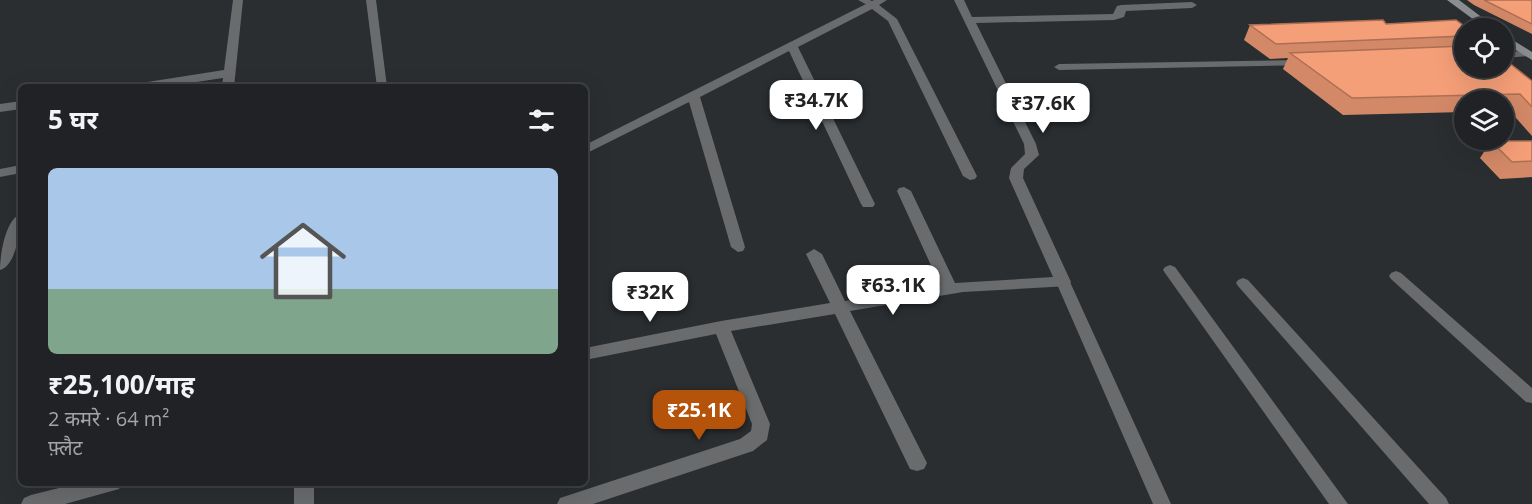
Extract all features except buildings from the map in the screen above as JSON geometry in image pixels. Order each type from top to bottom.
[{"type":"street","points":[[228,84],[238,0]]},
{"type":"street","points":[[588,353],[721,327],[950,289],[1063,282],[1016,178],[1018,168],[1032,155],[1032,150],[959,0]]},
{"type":"street","points":[[1452,0],[1477,18]]},
{"type":"street","points":[[588,149],[694,96],[872,2],[892,19],[970,176]]},
{"type":"street","points":[[969,20],[1114,17],[1120,15],[1121,8],[1192,5]]},
{"type":"street","points":[[792,45],[868,204]]},
{"type":"street","points":[[1514,46],[1529,56]]},
{"type":"street","points":[[160,84],[230,73]]},
{"type":"street","points":[[694,96],[738,247]]},
{"type":"street","points":[[0,108],[18,105]]},
{"type":"street","points":[[0,173],[18,170]]},
{"type":"street","points":[[904,191],[950,289]]},
{"type":"street","points":[[0,265],[18,226]]},
{"type":"street","points":[[814,254],[917,464]]},
{"type":"street","points":[[567,504],[746,445],[760,435],[761,424],[721,327]]},
{"type":"street","points":[[31,504],[100,486]]},
{"type":"street","points":[[304,486],[304,504]]},
{"type":"lane","points":[[371,0],[382,84]]},
{"type":"lane","points":[[1514,55],[1529,56]]},
{"type":"lane","points":[[1059,67],[1310,63]]},
{"type":"lane","points":[[1170,270],[1339,504]]},
{"type":"lane","points":[[1396,276],[1532,397]]},
{"type":"lane","points":[[1063,282],[1162,504]]},
{"type":"lane","points":[[1243,283],[1440,504]]}]
